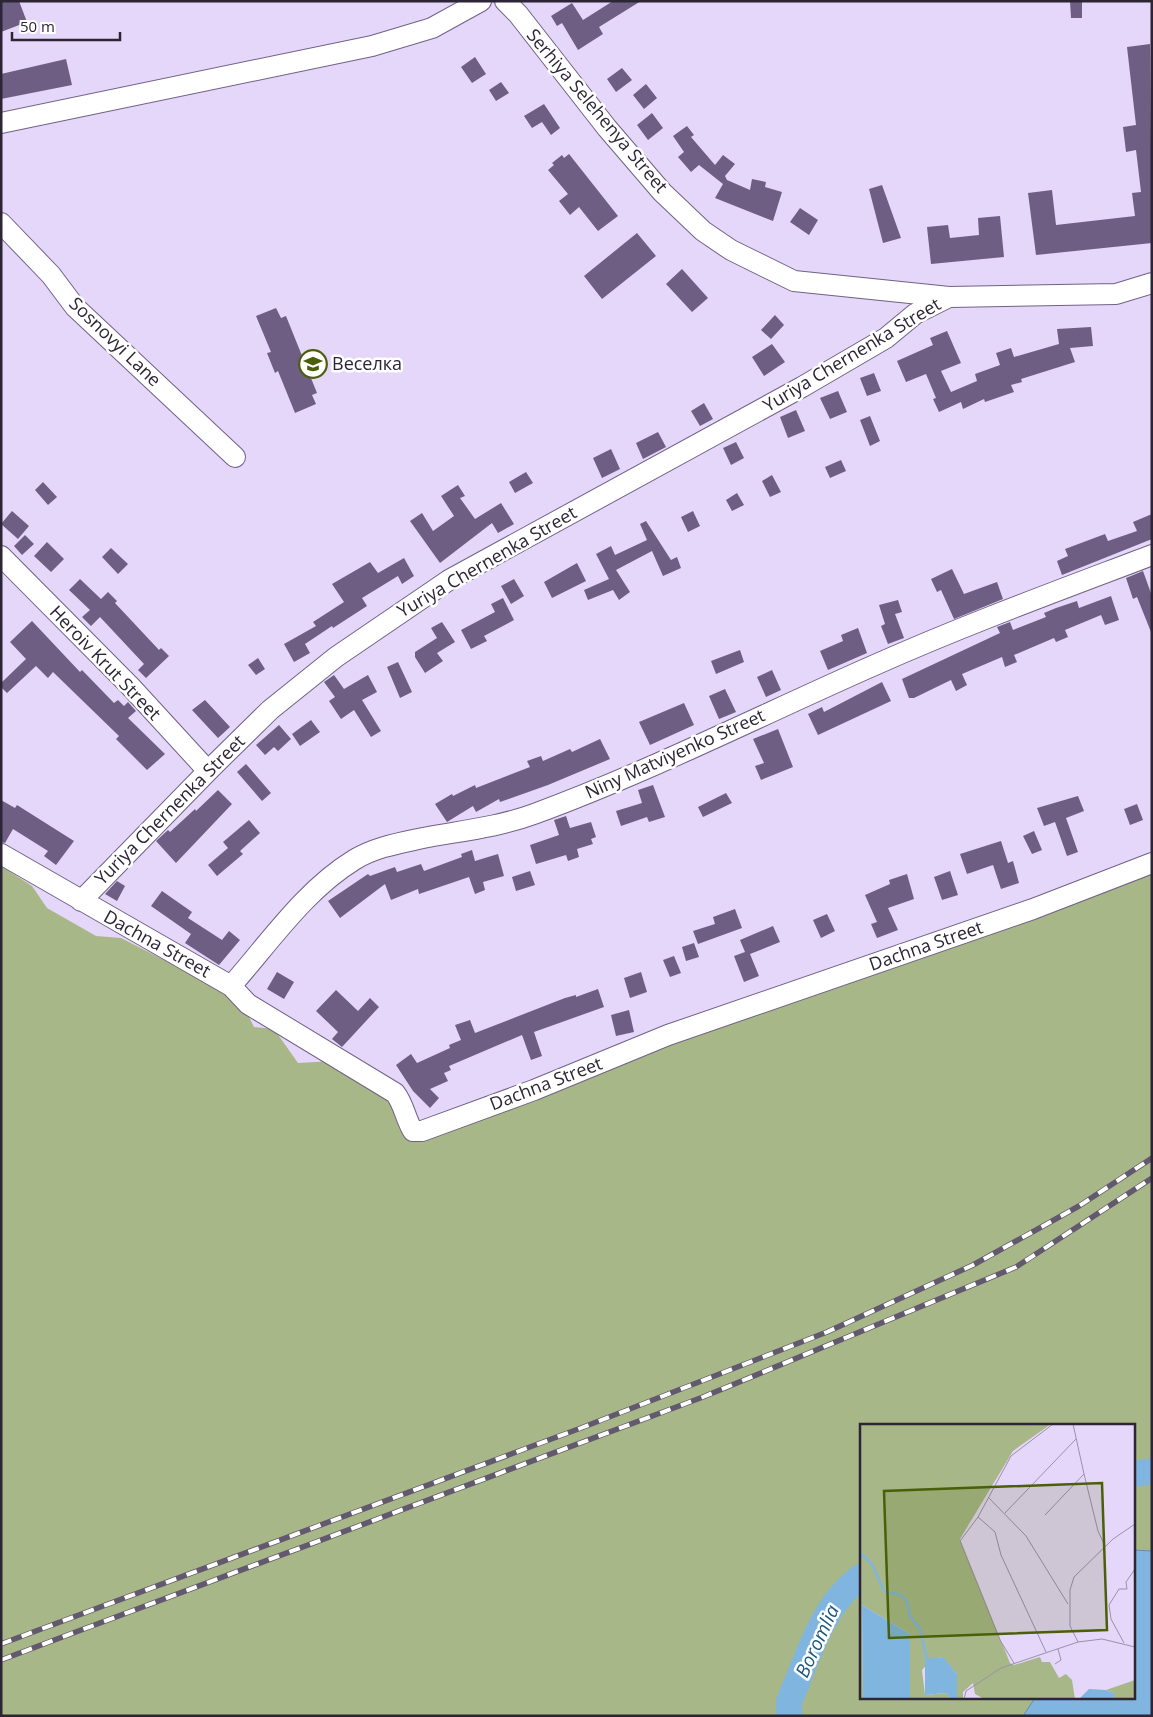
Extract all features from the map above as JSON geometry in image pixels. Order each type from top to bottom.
[{"type":"street","points":[[1,122],[372,46],[432,28],[481,1]]},
{"type":"street","name":"Serhiya Selehenya Street","points":[[505,1],[518,14],[613,136],[662,192],[703,231],[731,250],[794,281],[949,297],[1116,294],[1152,284]]},
{"type":"street","name":"Sosnovyi Lane","points":[[1,223],[51,275],[74,307],[235,456]]},
{"type":"street","name":"Yuriya Chernenka Street","points":[[81,902],[270,710],[336,657],[449,580],[802,387],[886,338],[915,314],[949,297]]},
{"type":"street","name":"Niny Matviyenko Street","points":[[232,986],[297,910],[336,873],[356,858],[400,843],[510,821],[534,814],[662,762],[879,663],[1057,590],[1152,555]]},
{"type":"street","name":"Heroiv Krut Street","points":[[1,556],[131,687],[208,771]]},
{"type":"street","name":"Dachna Street","points":[[1,854],[81,902],[232,986],[248,1004],[395,1093],[402,1102],[406,1119],[413,1131],[422,1130],[534,1090],[668,1035],[1024,913],[1152,863]]},
{"type":"green space","points":[[1,866],[32,886],[47,908],[96,936],[121,938],[174,965],[243,1005],[254,1027],[274,1029],[298,1063],[333,1061],[395,1101],[404,1129],[798,995],[1152,867],[1152,1551],[1136,1550],[1136,1424],[860,1424],[860,1700],[1034,1700],[1023,1716],[1,1716]]},
{"type":"water","points":[[1136,1550],[1152,1551],[1152,1716],[1023,1716],[1034,1700],[1136,1700]]},
{"type":"building","points":[[1,1],[19,1],[27,22],[1,32]]},
{"type":"building","points":[[613,1],[641,1],[599,27],[603,34],[578,50],[562,23],[557,26],[551,16],[572,3],[583,20]]},
{"type":"building","points":[[1070,1],[1082,1],[1082,18],[1071,18]]},
{"type":"building","points":[[1150,44],[1152,243],[1036,255],[1028,193],[1052,190],[1056,225],[1135,216],[1132,193],[1141,192],[1136,150],[1126,152],[1123,127],[1136,125],[1127,47]]},
{"type":"building","points":[[475,57],[486,74],[472,83],[461,67]]},
{"type":"building","points":[[66,59],[72,85],[1,99],[1,74]]},
{"type":"building","points":[[622,68],[632,80],[616,92],[607,79]]},
{"type":"building","points":[[501,82],[509,93],[496,101],[489,90]]},
{"type":"building","points":[[646,84],[657,98],[644,109],[633,95]]},
{"type":"building","points":[[544,104],[560,128],[551,135],[542,122],[532,128],[524,116]]},
{"type":"building","points":[[652,113],[663,128],[648,140],[637,125]]},
{"type":"building","points":[[687,126],[694,135],[691,137],[715,165],[723,155],[735,164],[725,176],[727,180],[750,190],[752,179],[766,182],[765,187],[782,192],[773,221],[715,198],[723,184],[699,165],[691,172],[678,157],[684,152],[673,136]]},
{"type":"building","points":[[569,154],[618,216],[598,231],[579,207],[570,215],[559,201],[568,194],[548,170],[554,165],[552,163],[562,155],[564,158]]},
{"type":"building","points":[[882,185],[901,238],[883,243],[869,189]]},
{"type":"building","points":[[800,208],[818,220],[809,235],[790,222]]},
{"type":"building","points":[[1000,216],[1004,257],[931,264],[927,227],[948,225],[950,238],[979,235],[978,218]]},
{"type":"building","points":[[637,233],[656,256],[602,299],[584,276]]},
{"type":"building","points":[[682,269],[708,298],[692,312],[666,284]]},
{"type":"building","points":[[276,308],[281,318],[286,316],[317,393],[312,395],[316,404],[295,413],[278,371],[275,373],[267,353],[271,352],[256,316]]},
{"type":"building","points":[[775,315],[784,325],[771,339],[761,330]]},
{"type":"building","points":[[1091,327],[1093,346],[1070,348],[1075,362],[1021,379],[1022,382],[1011,385],[1014,392],[985,402],[984,399],[963,409],[961,402],[939,412],[933,399],[936,398],[926,374],[906,382],[897,361],[933,345],[930,338],[947,331],[961,363],[941,371],[951,392],[977,381],[975,374],[1000,365],[996,353],[1011,348],[1014,357],[1059,344],[1057,329]]},
{"type":"building","points":[[772,344],[785,362],[764,376],[752,357]]},
{"type":"building","points":[[874,373],[881,391],[867,396],[860,378]]},
{"type":"building","points":[[838,391],[847,412],[830,419],[820,398]]},
{"type":"building","points":[[704,403],[713,419],[700,426],[691,411]]},
{"type":"building","points":[[796,410],[805,431],[788,438],[780,417]]},
{"type":"building","points":[[870,416],[880,441],[870,446],[860,420]]},
{"type":"building","points":[[658,432],[666,447],[643,459],[636,443]]},
{"type":"building","points":[[736,442],[744,458],[731,465],[723,448]]},
{"type":"building","points":[[611,449],[620,469],[602,478],[593,458]]},
{"type":"building","points":[[841,460],[846,471],[830,478],[825,467]]},
{"type":"building","points":[[526,472],[533,483],[515,493],[509,482]]},
{"type":"building","points":[[772,475],[781,492],[770,497],[762,481]]},
{"type":"building","points":[[43,482],[57,497],[48,505],[35,490]]},
{"type":"building","points":[[458,485],[465,496],[460,498],[475,519],[501,503],[514,524],[498,533],[492,523],[440,563],[410,521],[422,513],[433,531],[454,516],[441,496]]},
{"type":"building","points":[[737,493],[744,505],[732,511],[726,500]]},
{"type":"building","points":[[12,511],[29,526],[18,539],[1,524]]},
{"type":"building","points":[[693,511],[700,526],[688,532],[681,517]]},
{"type":"building","points":[[1152,514],[1152,539],[1062,575],[1057,561],[1068,556],[1065,549],[1105,534],[1108,541],[1137,531],[1133,522]]},
{"type":"building","points":[[646,521],[671,560],[677,557],[681,568],[663,576],[652,551],[616,570],[630,592],[619,600],[613,590],[588,600],[584,590],[609,579],[596,554],[611,546],[615,555],[647,540],[640,524]]},
{"type":"building","points":[[25,535],[34,544],[22,555],[14,546]]},
{"type":"building","points":[[47,542],[64,559],[51,572],[34,556]]},
{"type":"building","points":[[111,548],[128,564],[118,574],[102,557]]},
{"type":"building","points":[[404,558],[414,576],[402,584],[398,576],[362,598],[367,606],[305,644],[310,653],[294,662],[284,644],[316,626],[313,622],[344,602],[332,584],[370,562],[378,573]]},
{"type":"building","points":[[577,563],[586,581],[552,598],[544,582]]},
{"type":"building","points":[[952,569],[964,594],[997,582],[1003,599],[954,619],[941,590],[937,592],[931,579]]},
{"type":"building","points":[[1143,571],[1152,596],[1151,632],[1137,597],[1133,599],[1126,578]]},
{"type":"building","points":[[80,579],[101,599],[108,592],[117,601],[115,603],[159,650],[161,648],[169,656],[146,678],[138,670],[144,664],[100,617],[91,626],[82,617],[90,610],[69,590]]},
{"type":"building","points":[[514,579],[524,596],[511,604],[501,586]]},
{"type":"building","points":[[1111,596],[1119,620],[1105,625],[1101,615],[1065,630],[1068,637],[1056,642],[1054,638],[1014,655],[1017,662],[1005,667],[1002,657],[962,674],[967,685],[956,691],[951,680],[914,698],[909,698],[902,679],[1000,633],[997,627],[1010,622],[1013,630],[1046,617],[1044,613],[1056,608],[1077,601],[1079,608]]},
{"type":"building","points":[[503,598],[514,620],[484,636],[487,641],[471,649],[461,630],[495,612],[491,604]]},
{"type":"building","points":[[898,600],[902,612],[895,614],[904,638],[888,644],[881,626],[885,624],[879,605]]},
{"type":"building","points":[[32,621],[80,672],[82,670],[114,703],[118,700],[124,706],[128,702],[136,711],[128,718],[165,754],[147,770],[116,739],[119,736],[53,672],[48,678],[36,666],[7,693],[1,687],[1,683],[26,659],[10,642]]},
{"type":"building","points":[[442,622],[455,642],[437,653],[443,661],[425,673],[415,657],[415,652],[437,638],[431,628]]},
{"type":"building","points":[[858,628],[867,653],[828,670],[820,651],[843,641],[841,635]]},
{"type":"building","points":[[740,650],[744,662],[716,674],[711,661]]},
{"type":"building","points":[[258,658],[265,669],[256,675],[248,665]]},
{"type":"building","points":[[398,662],[412,692],[400,698],[387,667]]},
{"type":"building","points":[[772,670],[781,690],[766,697],[757,677]]},
{"type":"building","points":[[334,675],[344,689],[368,675],[377,692],[362,700],[381,731],[371,737],[354,710],[341,719],[329,701],[335,697],[324,682]]},
{"type":"building","points":[[882,682],[891,701],[818,735],[808,714],[822,707],[824,712]]},
{"type":"building","points":[[725,689],[736,712],[719,719],[709,696]]},
{"type":"building","points":[[205,700],[230,727],[218,738],[192,710]]},
{"type":"building","points":[[684,703],[694,725],[650,745],[639,722]]},
{"type":"building","points":[[311,720],[320,732],[300,746],[292,734]]},
{"type":"building","points":[[279,725],[291,739],[278,751],[274,747],[265,755],[256,745]]},
{"type":"building","points":[[778,729],[793,767],[761,780],[755,766],[764,763],[753,739]]},
{"type":"building","points":[[600,739],[610,759],[548,785],[500,802],[499,799],[476,812],[473,806],[447,822],[435,804],[452,794],[453,796],[475,785],[476,788],[530,767],[527,761],[541,756],[543,761],[570,749],[572,752]]},
{"type":"building","points":[[246,764],[271,793],[262,801],[237,772]]},
{"type":"building","points":[[653,785],[665,817],[649,822],[647,817],[621,826],[616,811],[642,803],[638,790]]},
{"type":"building","points":[[218,790],[232,804],[176,863],[156,841],[168,830],[170,832],[195,809],[196,811]]},
{"type":"building","points":[[726,793],[732,803],[703,817],[698,807]]},
{"type":"building","points":[[1078,796],[1084,811],[1066,818],[1078,852],[1067,856],[1055,822],[1044,826],[1037,808]]},
{"type":"building","points":[[1,800],[15,808],[17,805],[74,841],[56,865],[44,856],[48,851],[13,829],[5,843],[1,842]]},
{"type":"building","points":[[1137,804],[1143,820],[1130,825],[1124,809]]},
{"type":"building","points":[[566,816],[570,828],[591,822],[596,837],[591,839],[593,844],[577,849],[579,857],[568,861],[566,855],[536,864],[530,845],[559,835],[554,820]]},
{"type":"building","points":[[249,820],[260,833],[240,851],[243,854],[217,876],[208,865],[228,848],[223,842]]},
{"type":"building","points":[[1034,831],[1042,850],[1032,854],[1023,836]]},
{"type":"building","points":[[1001,841],[1008,863],[1013,861],[1019,883],[1001,889],[993,865],[967,874],[960,854]]},
{"type":"building","points":[[472,850],[475,861],[498,854],[504,876],[483,882],[485,890],[475,894],[469,877],[419,894],[418,889],[391,900],[385,884],[340,918],[328,901],[368,874],[370,876],[395,867],[397,872],[421,864],[424,871],[462,857],[461,854]]},
{"type":"building","points":[[530,871],[535,885],[516,891],[512,877]]},
{"type":"building","points":[[950,871],[958,895],[942,900],[934,877]]},
{"type":"building","points":[[907,874],[914,899],[888,908],[898,930],[877,938],[871,924],[877,922],[865,895],[890,884],[889,880]]},
{"type":"building","points":[[117,881],[125,886],[117,901],[105,894]]},
{"type":"building","points":[[162,891],[192,912],[188,918],[222,940],[229,931],[240,940],[219,965],[185,943],[191,934],[151,906]]},
{"type":"building","points":[[735,909],[742,928],[698,944],[693,931],[715,924],[713,917]]},
{"type":"building","points":[[827,914],[835,931],[821,938],[813,920]]},
{"type":"building","points":[[773,926],[780,942],[750,954],[759,976],[744,982],[734,956],[745,952],[740,940]]},
{"type":"building","points":[[694,943],[699,957],[686,961],[682,947]]},
{"type":"building","points":[[674,956],[681,973],[670,977],[663,960]]},
{"type":"building","points":[[277,972],[294,982],[284,999],[267,989]]},
{"type":"building","points":[[641,972],[647,992],[630,998],[624,978]]},
{"type":"building","points":[[598,989],[604,1007],[534,1032],[542,1056],[531,1060],[522,1035],[449,1066],[451,1070],[444,1073],[448,1081],[430,1089],[439,1098],[430,1108],[413,1091],[396,1065],[411,1054],[417,1063],[450,1048],[449,1045],[461,1040],[455,1025],[470,1020],[475,1033],[565,998],[576,995],[576,997]]},
{"type":"building","points":[[336,990],[358,1011],[370,998],[379,1007],[342,1047],[332,1039],[338,1032],[316,1011]]},
{"type":"building","points":[[629,1010],[634,1032],[616,1036],[611,1015]]},
{"type":"waterway","name":"Boromlia","points":[[1136,1474],[1152,1471]]},
{"type":"waterway","name":"Boromlia","points":[[789,1716],[789,1702],[817,1633],[836,1602],[860,1578]]},
{"type":"railway","points":[[1,1644],[581,1428],[827,1332],[973,1265],[1079,1206],[1152,1158]]},
{"type":"railway","points":[[1,1660],[703,1397],[1016,1267],[1152,1178]]},
{"type":"place","name":"Веселка","points":[[313,364]]}]
